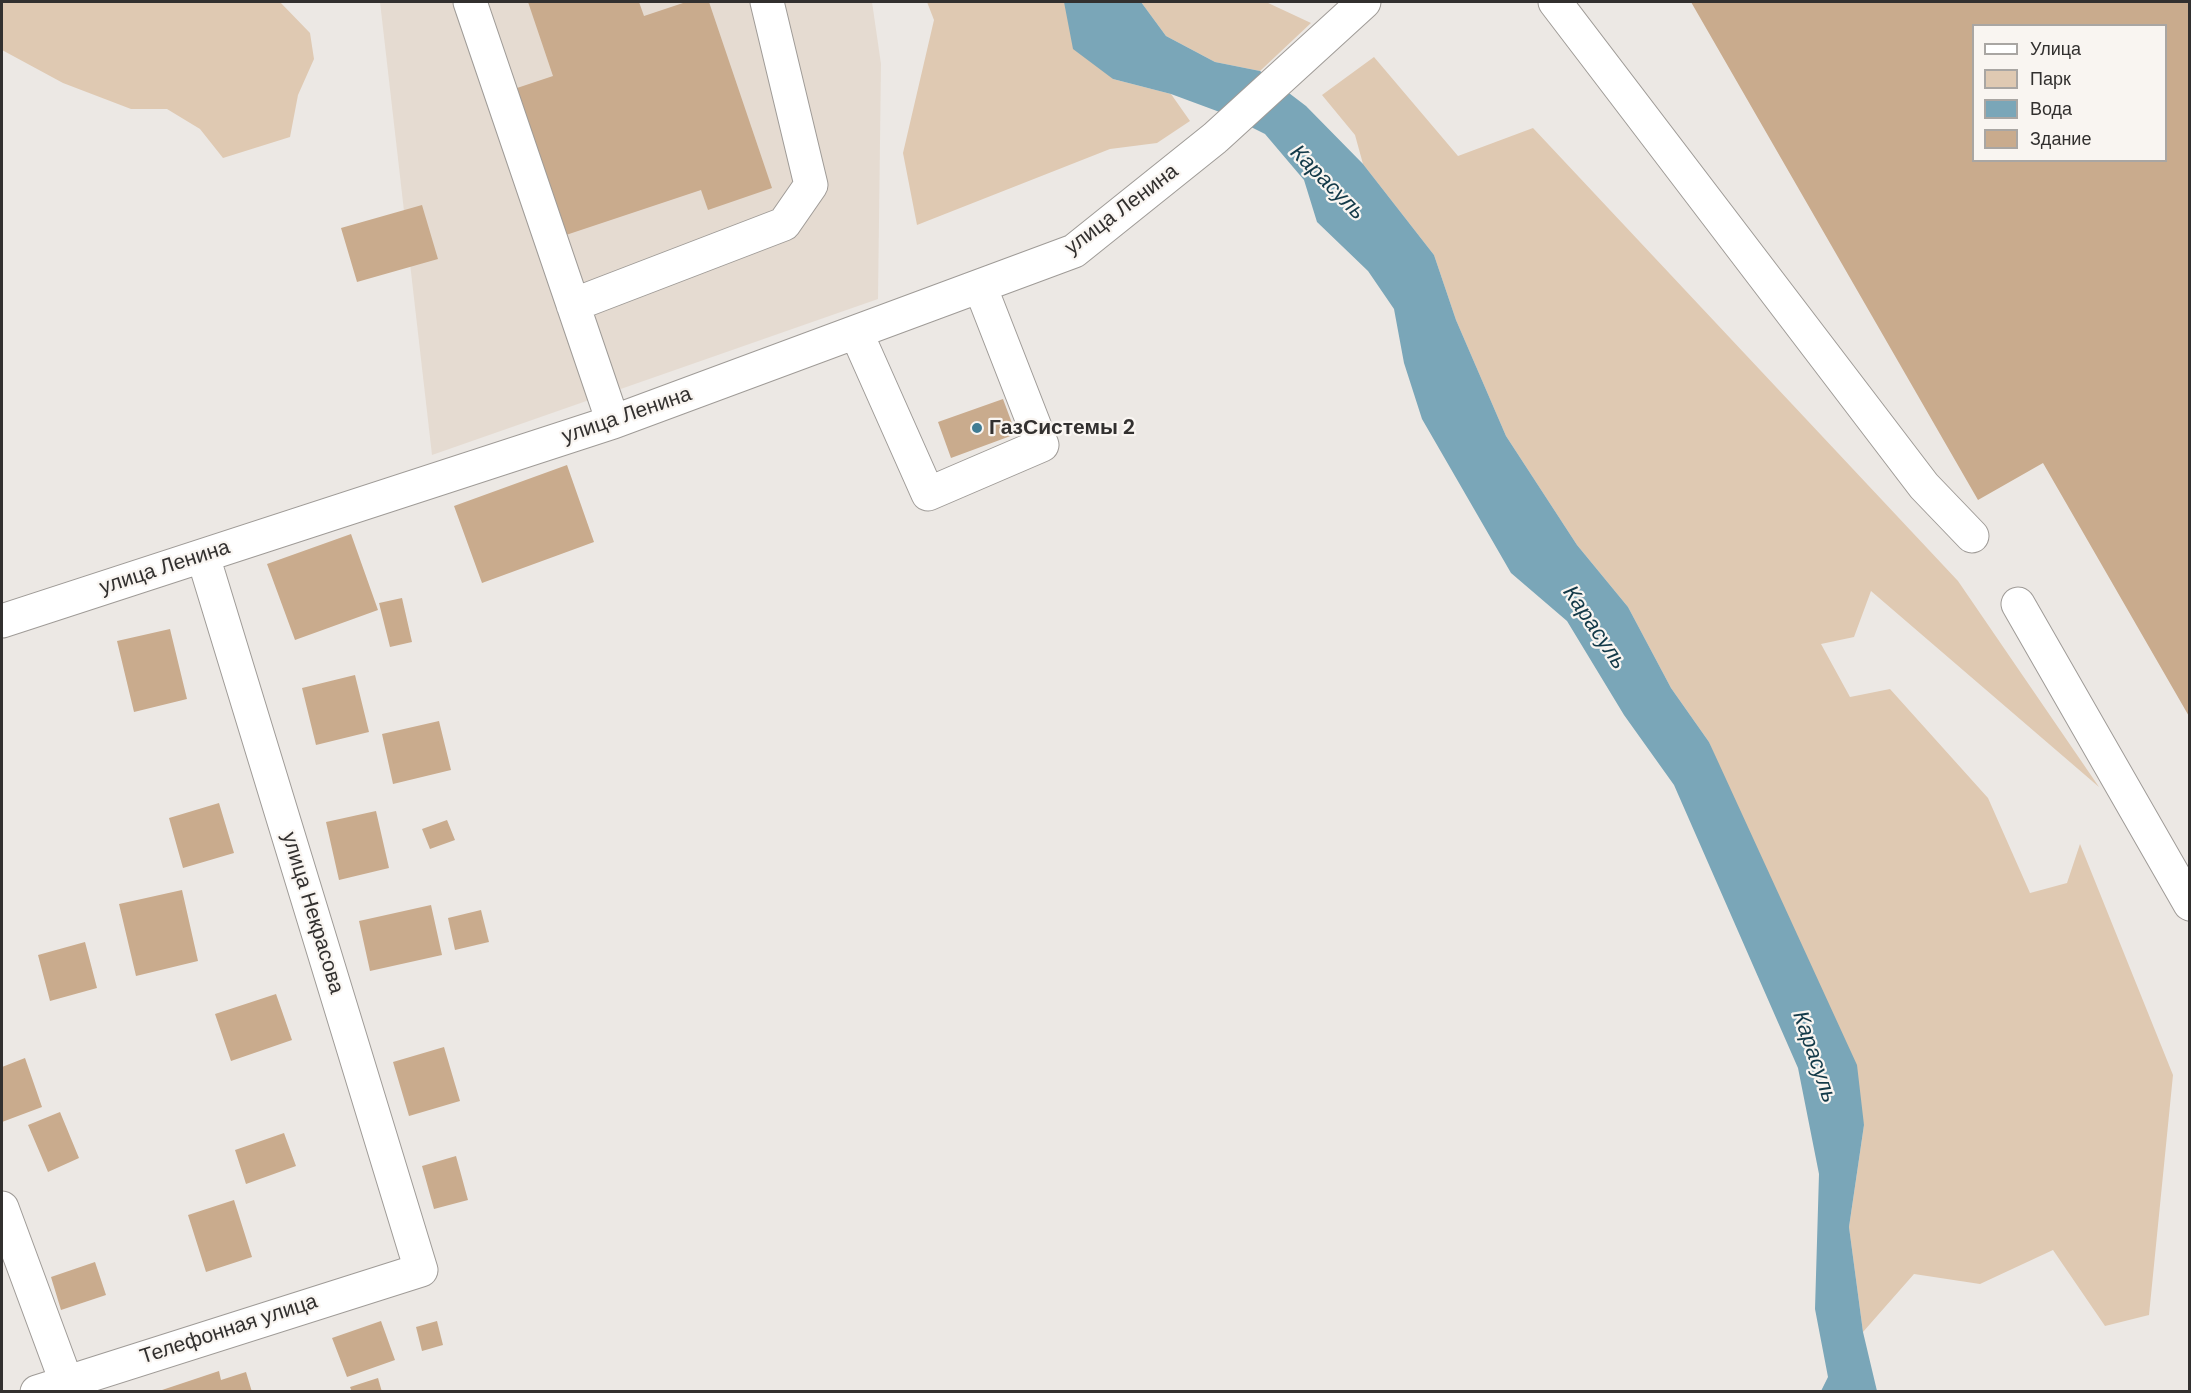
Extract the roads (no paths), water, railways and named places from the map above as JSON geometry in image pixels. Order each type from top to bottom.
[{"type":"street","points":[[470,2],[614,422]]},
{"type":"street","points":[[573,305],[784,224],[811,185],[767,2]]},
{"type":"street","name":"улица Ленина","points":[[2,621],[614,422],[1074,251],[1215,138],[1364,2]]},
{"type":"street","points":[[1555,2],[1924,486],[1972,537]]},
{"type":"street","points":[[856,332],[928,494],[1042,445],[980,286]]},
{"type":"street","name":"улица Некрасова","points":[[203,556],[421,1270]]},
{"type":"street","points":[[2018,604],[2190,904]]},
{"type":"street","points":[[2,1208],[58,1388]]},
{"type":"street","name":"Телефонная улица","points":[[58,1388],[421,1270]]},
{"type":"water","name":"Карасуль","points":[[1064,2],[1141,2],[1166,36],[1215,62],[1260,71],[1306,106],[1363,164],[1434,255],[1456,320],[1506,436],[1577,545],[1628,607],[1671,688],[1709,742],[1857,1065],[1864,1125],[1849,1227],[1863,1332],[1877,1391],[1821,1391],[1828,1377],[1815,1309],[1819,1174],[1798,1068],[1674,785],[1624,715],[1567,621],[1511,573],[1422,419],[1404,363],[1394,309],[1368,271],[1317,222],[1304,180],[1265,134],[1225,114],[1171,94],[1113,79],[1073,49]]},
{"type":"place","name":"ГазСистемы 2","points":[[977,428]]}]
